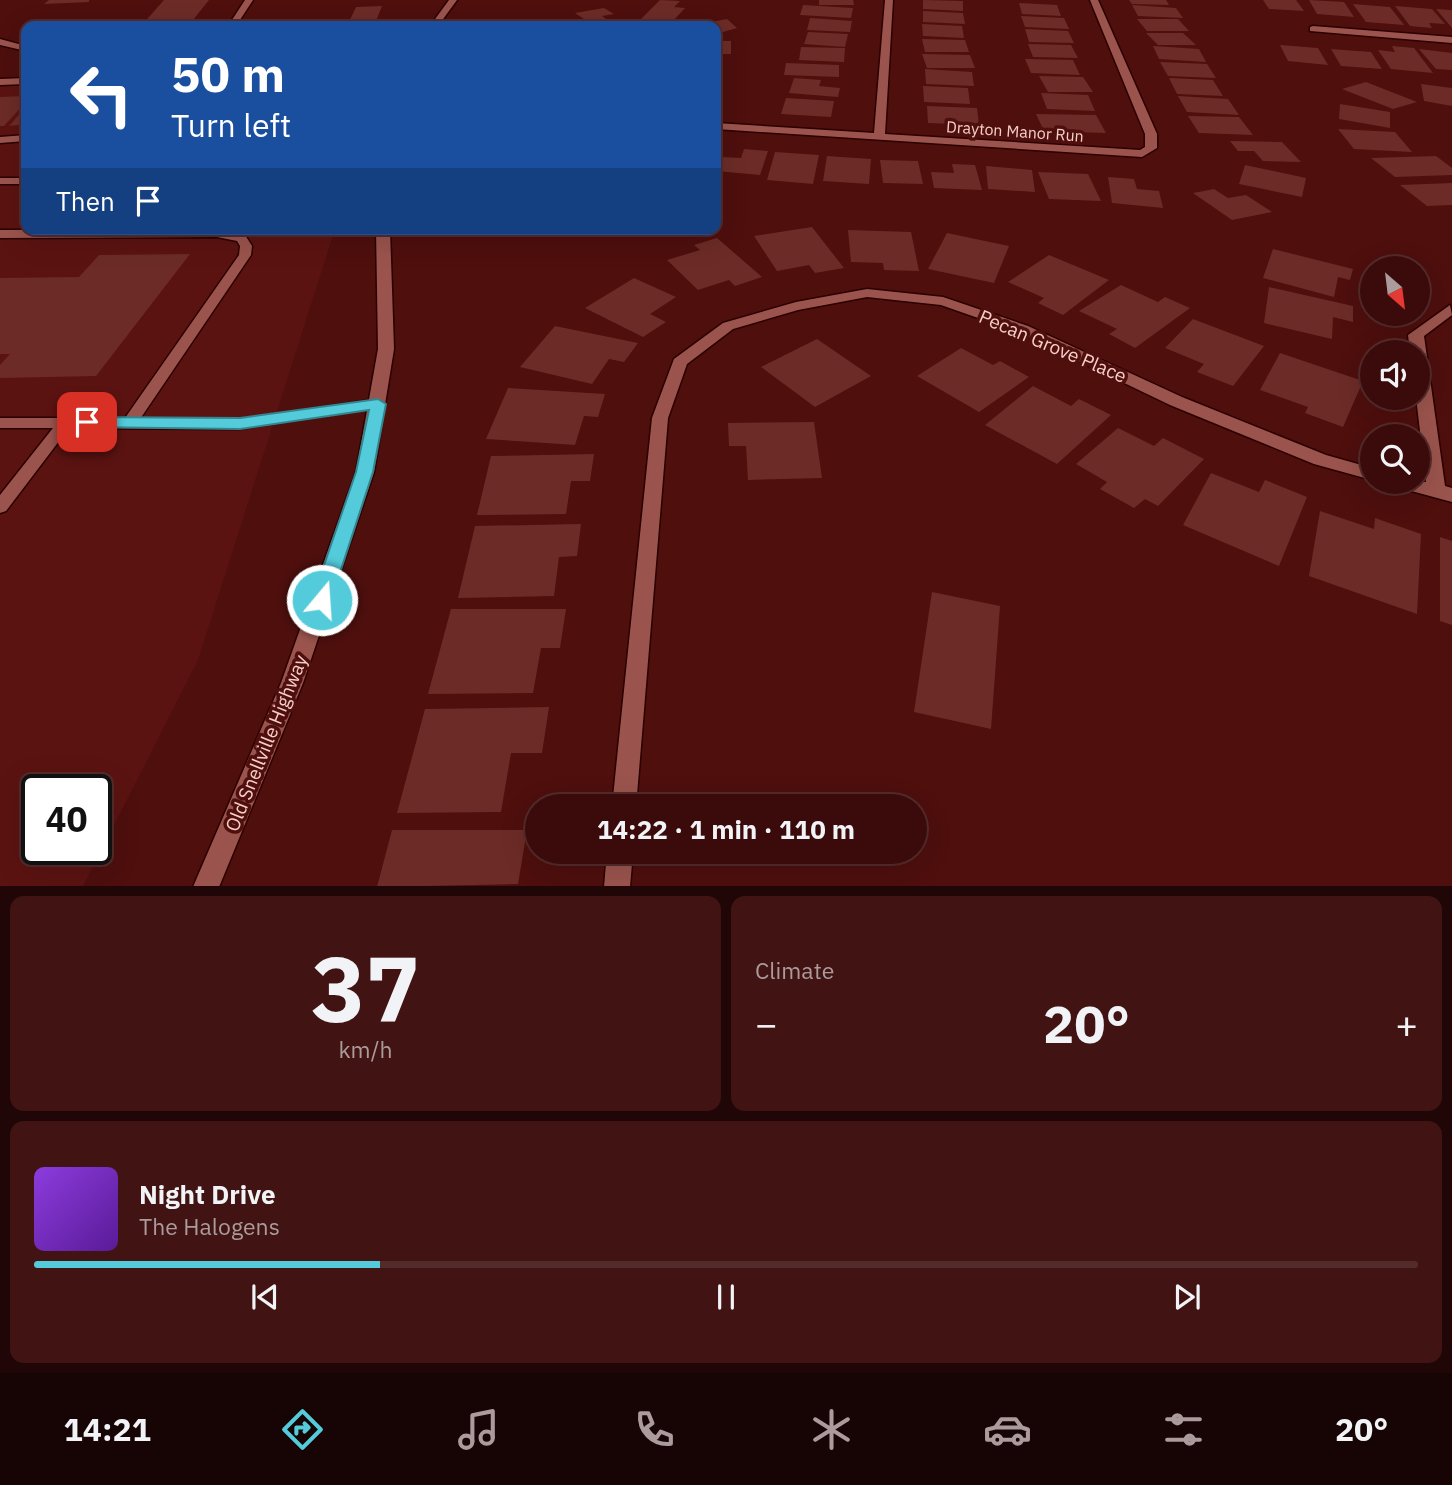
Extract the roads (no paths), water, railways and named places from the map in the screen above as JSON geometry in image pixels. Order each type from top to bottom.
[{"type":"street","points":[[438,21],[453,0]]},
{"type":"street","points":[[879,138],[889,0]]},
{"type":"street","name":"Drayton Manor Run","points":[[721,126],[1142,154],[1150,148],[1151,134],[1094,0]]},
{"type":"street","points":[[1313,29],[1452,40]]},
{"type":"street","name":"Old Snellville Highway","points":[[206,886],[309,638],[365,472],[386,349],[383,235]]},
{"type":"street","name":"Pecan Grove Place","points":[[625,794],[660,418],[680,362],[728,326],[796,306],[867,293],[943,301],[1023,329],[1176,401],[1320,460],[1360,471]]},
{"type":"street","points":[[1444,493],[1416,335],[1450,309]]},
{"type":"street","points":[[617,886],[619,864]]},
{"type":"lane","points":[[235,21],[249,0]]},
{"type":"lane","points":[[0,42],[21,48]]},
{"type":"lane","points":[[0,82],[21,81]]},
{"type":"lane","points":[[0,140],[21,138]]},
{"type":"lane","points":[[0,181],[21,181]]},
{"type":"lane","points":[[0,234],[21,234]]},
{"type":"lane","points":[[131,421],[245,255],[246,246],[241,238],[227,235]]},
{"type":"lane","points":[[0,423],[131,421],[240,424],[378,404]]},
{"type":"lane","points":[[0,507],[65,423]]}]
